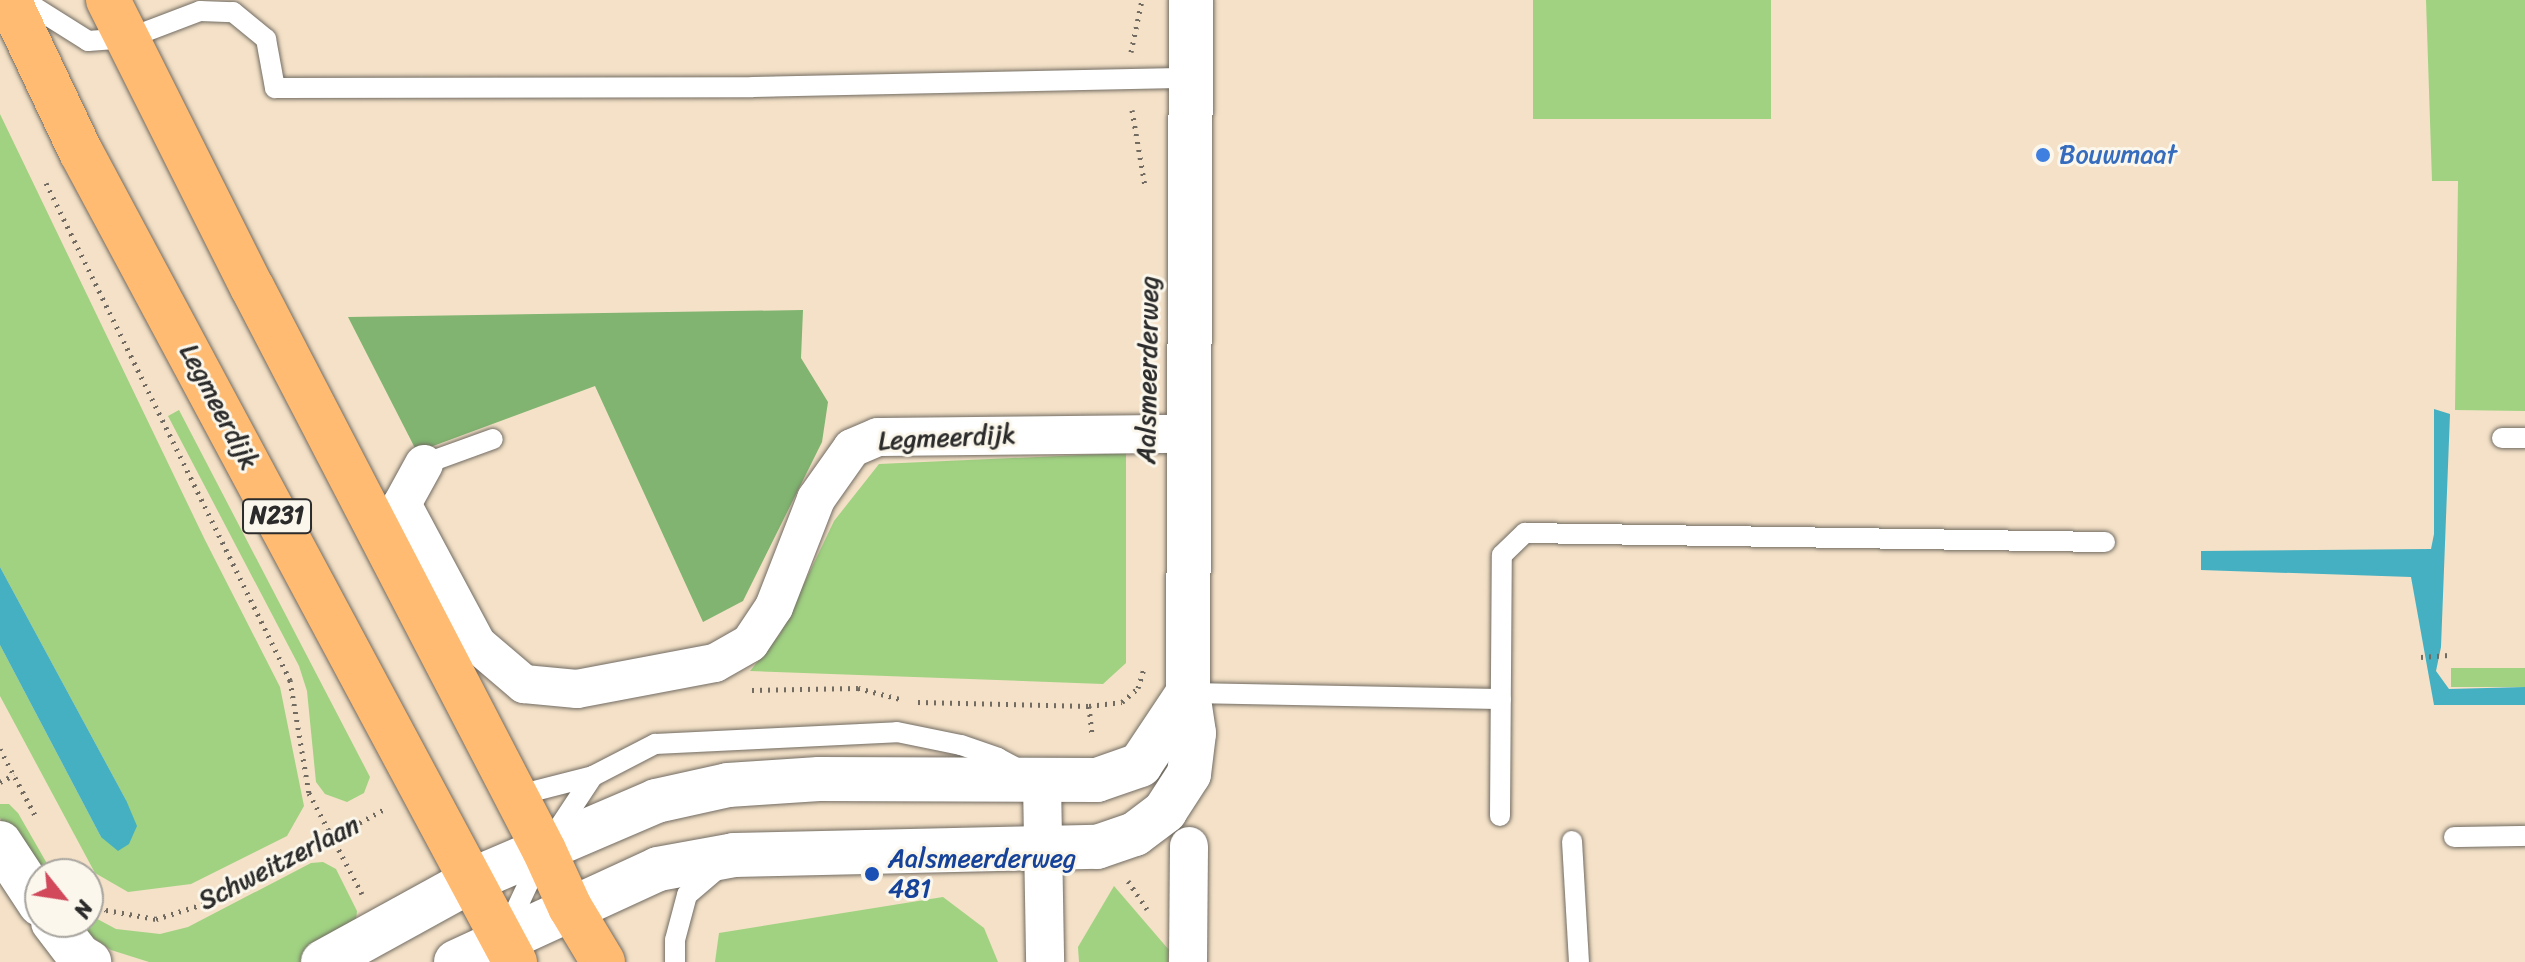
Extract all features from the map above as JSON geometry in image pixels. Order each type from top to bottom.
[{"type":"main road","name":"Legmeerdijk","points":[[9,0],[81,152],[424,789],[507,954]]},
{"type":"main road","points":[[108,0],[252,287],[544,850],[570,907],[603,962]]},
{"type":"street","name":"Aalsmeerderweg","points":[[507,954],[570,907],[658,869],[734,855],[1097,847],[1135,834],[1165,811],[1189,774],[1194,733],[1188,693],[1191,0]]},
{"type":"street","name":"Legmeerdijk","points":[[424,464],[402,504],[477,644],[524,684],[577,689],[715,663],[750,643],[774,607],[816,499],[852,448],[878,437],[1188,434]]},
{"type":"street","points":[[323,962],[472,880],[656,801],[728,785],[819,779],[1097,780],[1140,765],[1188,693]]},
{"type":"street","points":[[1042,782],[1045,962]]},
{"type":"street","points":[[0,843],[24,880]]},
{"type":"street","points":[[1188,962],[1189,846]]},
{"type":"street","points":[[64,938],[80,960]]},
{"type":"street","points":[[456,962],[507,954]]},
{"type":"lane","points":[[23,0],[88,41],[129,38],[200,11],[233,12],[266,39],[275,88],[753,87],[1191,78]]},
{"type":"lane","points":[[2502,438],[2525,438]]},
{"type":"lane","points":[[424,464],[493,439]]},
{"type":"lane","points":[[1500,816],[1502,555],[1525,533],[2105,542]]},
{"type":"lane","points":[[1188,693],[1501,699]]},
{"type":"lane","points":[[515,796],[593,776],[655,744],[897,732],[961,745],[998,758],[1042,782]]},
{"type":"lane","points":[[507,954],[544,850],[593,776]]},
{"type":"lane","points":[[2454,837],[2525,836]]},
{"type":"lane","points":[[1572,841],[1579,962]]},
{"type":"lane","points":[[675,962],[675,940],[687,895],[734,855]]},
{"type":"path","points":[[1142,0],[1130,55],[1129,78],[1133,123],[1147,196]]},
{"type":"path","points":[[44,180],[290,680],[309,793],[381,931]]},
{"type":"path","points":[[2421,657],[2449,655]]},
{"type":"path","points":[[1089,706],[1122,702],[1138,688],[1145,662]]},
{"type":"path","points":[[0,749],[14,775],[0,782]]},
{"type":"path","name":"Schweitzerlaan","points":[[104,908],[156,919],[219,899],[424,789]]},
{"type":"green space","points":[[1533,0],[1771,0],[1771,119],[1533,119]]},
{"type":"green space","points":[[2426,0],[2525,0],[2525,411],[2455,410],[2458,181],[2432,181]]},
{"type":"green space","points":[[0,114],[205,540],[280,687],[304,806],[287,836],[191,884],[128,892],[104,878],[104,858],[87,858],[0,696],[0,645],[101,837],[126,800],[0,567]]},
{"type":"green space","points":[[803,310],[801,358],[828,402],[822,442],[743,601],[703,622],[595,386],[417,452],[348,317]]},
{"type":"green space","points":[[179,410],[370,777],[364,793],[347,802],[325,794],[316,782],[307,691],[299,666],[168,416]]},
{"type":"green space","points":[[1126,453],[1126,663],[1103,684],[750,671],[780,634],[834,521],[879,464]]},
{"type":"green space","points":[[2451,668],[2525,668],[2525,687],[2451,687]]},
{"type":"green space","points":[[0,804],[9,804],[18,813],[44,858],[24,858],[0,818]]},
{"type":"green space","points":[[323,862],[336,869],[357,911],[356,920],[339,940],[300,962],[149,962],[111,950],[94,938],[104,938],[104,923],[116,929],[160,934],[188,927],[311,863]]},
{"type":"green space","points":[[1114,886],[1169,950],[1168,962],[1079,962],[1078,947]]},
{"type":"green space","points":[[943,897],[984,928],[998,962],[715,962],[719,933]]},
{"type":"water","points":[[2434,409],[2450,414],[2441,647],[2436,671],[2449,689],[2525,687],[2525,705],[2434,705],[2411,577],[2201,570],[2201,551],[2431,549],[2434,534]]},
{"type":"water","points":[[0,567],[126,800],[137,826],[129,844],[118,851],[101,837],[0,645]]},
{"type":"place","name":"Bouwmaat","points":[[2043,155]]},
{"type":"place","name":"Aalsmeerderweg 481","points":[[872,874]]}]
